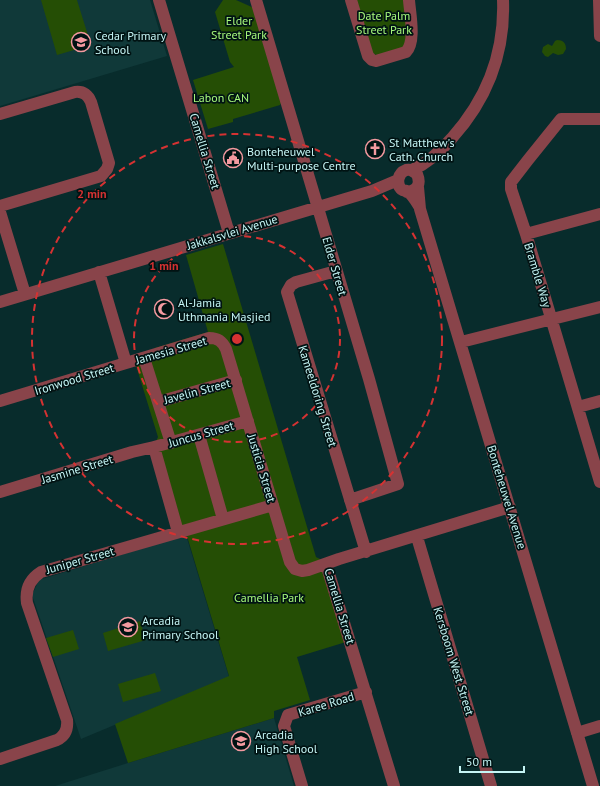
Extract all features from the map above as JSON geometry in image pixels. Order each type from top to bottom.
[{"type":"street","name":"Camellia Street","points":[[159,0],[229,233]]},
{"type":"street","name":"Elder Street","points":[[256,0],[398,484],[350,500]]},
{"type":"street","points":[[351,0],[366,50],[372,60],[380,60],[406,52],[409,49],[412,40],[409,0]]},
{"type":"street","points":[[409,183],[460,129],[482,97],[497,58],[501,40],[504,14],[503,0]]},
{"type":"street","points":[[599,0],[600,36]]},
{"type":"street","points":[[0,114],[75,92],[84,93],[90,98],[109,163],[108,170],[101,176],[0,206]]},
{"type":"street","name":"Bramble Way","points":[[600,119],[561,119],[512,182],[511,189],[552,319],[600,482]]},
{"type":"street","name":"Jakkalsvlei Avenue","points":[[0,302],[317,207],[372,191],[409,183]]},
{"type":"street","name":"Bonteheuwel Avenue","points":[[409,183],[414,198],[420,209],[461,342],[593,786]]},
{"type":"street","points":[[0,212],[25,294]]},
{"type":"street","points":[[526,234],[600,214]]},
{"type":"street","name":"Kameeldoring Street","points":[[336,271],[296,282],[287,292],[366,552]]},
{"type":"street","name":"Ironwood Street","points":[[0,401],[126,363],[99,272]]},
{"type":"street","points":[[461,342],[600,307]]},
{"type":"street","name":"Jamesia Street","points":[[126,363],[210,338],[217,338]]},
{"type":"street","name":"Justicia Street","points":[[217,338],[223,343],[226,349],[290,562],[295,569],[302,571],[326,564]]},
{"type":"street","points":[[144,358],[171,443]]},
{"type":"street","name":"Javelin Street","points":[[158,402],[236,380]]},
{"type":"street","points":[[578,407],[600,401]]},
{"type":"street","name":"Juncus Street","points":[[154,447],[248,421]]},
{"type":"street","points":[[199,434],[223,519]]},
{"type":"street","points":[[154,447],[178,532],[273,505]]},
{"type":"street","name":"Jasmine Street","points":[[0,492],[132,452],[154,447]]},
{"type":"street","name":"Camellia Street","points":[[394,786],[326,564],[510,507]]},
{"type":"street","name":"Juniper Street","points":[[0,759],[57,740],[63,735],[67,728],[67,720],[27,602],[26,593],[32,579],[41,572],[178,532]]},
{"type":"street","name":"Kersboom West Street","points":[[417,537],[491,786]]},
{"type":"street","name":"Karee Road","points":[[302,786],[284,726],[288,715],[366,692]]},
{"type":"street","points":[[577,733],[600,726]]},
{"type":"shaded area","name":"Cedar Primary School","points":[[0,0],[150,0],[167,56],[0,106]]},
{"type":"shaded area","name":"Arcadia Primary School","points":[[186,535],[229,677],[81,739],[32,595],[39,580]]},
{"type":"shaded area","name":"Arcadia High School","points":[[274,718],[294,786],[55,786],[128,763]]},
{"type":"green space","points":[[41,0],[77,0],[91,45],[57,55]]},
{"type":"green space","name":"Elder Street Park","points":[[223,0],[236,0],[254,8],[282,101],[280,105],[233,119],[233,122],[208,129],[193,80],[234,67],[230,62],[215,12]]},
{"type":"green space","name":"Date Palm Street Park","points":[[355,0],[405,0],[407,40],[405,47],[379,56],[372,53]]},
{"type":"green space","points":[[557,40],[562,41],[565,44],[566,49],[563,54],[558,55],[553,53],[548,57],[545,56],[542,52],[543,47],[548,44],[552,46]]},
{"type":"green space","name":"Camellia Park","points":[[223,244],[316,557],[328,563],[346,642],[297,657],[310,700],[274,711],[274,718],[128,763],[115,724],[229,676],[187,536],[177,528],[153,448],[158,437],[134,359],[156,353],[155,348],[208,332],[186,255]]},
{"type":"green space","points":[[140,621],[146,640],[108,651],[103,633]]},
{"type":"green space","points":[[73,630],[79,649],[53,657],[46,638]]},
{"type":"green space","points":[[155,673],[161,691],[123,702],[118,684]]},
{"type":"place","name":"Cedar Primary School","points":[[81,42]]},
{"type":"place","name":"St Matthew's Cath. Church","points":[[375,149]]},
{"type":"place","name":"Bonteheuwel Multi-purpose Centre","points":[[233,158]]},
{"type":"place","name":"Al-Jamia Uthmania Masjied","points":[[164,309]]},
{"type":"place","name":"Arcadia Primary School","points":[[128,627]]},
{"type":"place","name":"Arcadia High School","points":[[241,741]]},
{"type":"park label","name":"Labon CAN","points":[[221,97]]}]
